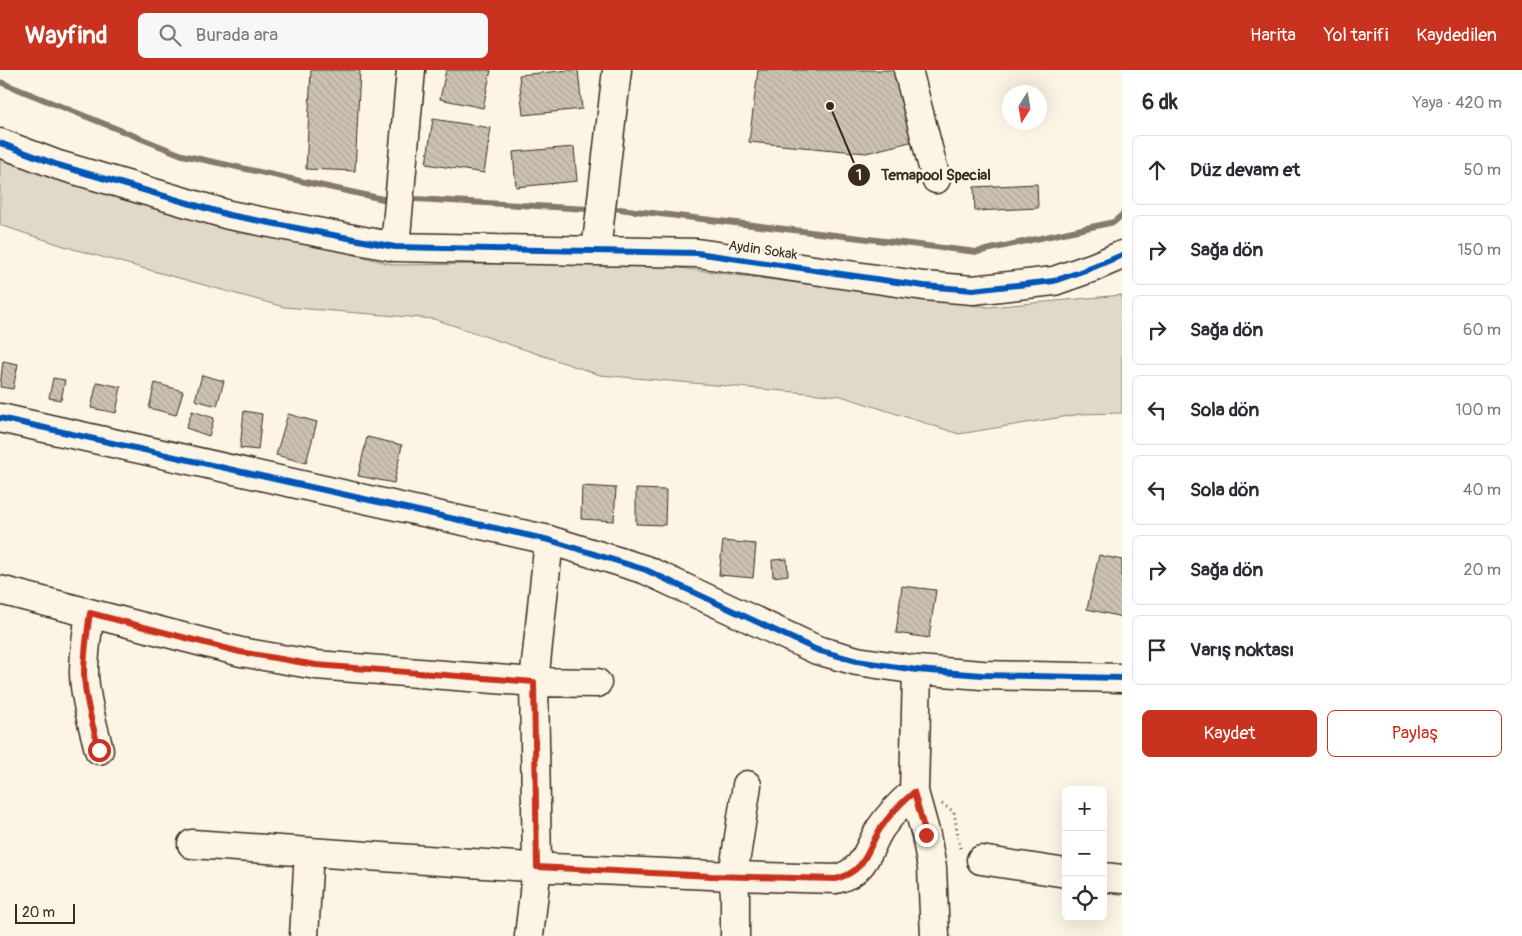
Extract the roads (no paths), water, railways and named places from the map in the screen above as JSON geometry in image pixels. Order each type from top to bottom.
[{"type":"street","points":[[395,247],[411,70]]},
{"type":"street","points":[[596,251],[617,70]]},
{"type":"street","points":[[908,70],[936,179]]},
{"type":"street","name":"Aydin Sokak","points":[[0,143],[58,165],[229,214],[395,247],[697,253],[924,286],[973,290],[1054,281],[1122,255]]},
{"type":"street","points":[[0,418],[549,540],[646,570],[818,650],[857,661],[917,670],[982,675],[1122,678]]},
{"type":"street","points":[[529,936],[537,867],[534,682],[549,540]]},
{"type":"street","points":[[0,590],[240,652],[316,665],[534,682],[597,683]]},
{"type":"street","points":[[90,613],[84,660],[84,676],[87,701],[99,750]]},
{"type":"street","points":[[917,670],[914,792],[926,835],[932,868],[935,936]]},
{"type":"street","points":[[734,936],[735,895],[732,876],[747,785]]},
{"type":"street","points":[[192,844],[537,867],[711,876],[836,879],[847,876],[864,862],[880,830],[894,810],[914,792]]},
{"type":"street","points":[[304,936],[309,852]]},
{"type":"street","points":[[981,860],[1062,872]]},
{"type":"street","points":[[1107,878],[1122,880]]},
{"type":"waterway","points":[[0,82],[182,155],[383,199]]},
{"type":"waterway","points":[[416,199],[588,209]]},
{"type":"waterway","points":[[619,209],[977,252],[1114,222],[1122,215]]},
{"type":"place","name":"Temapool Special","points":[[830,106]]}]
